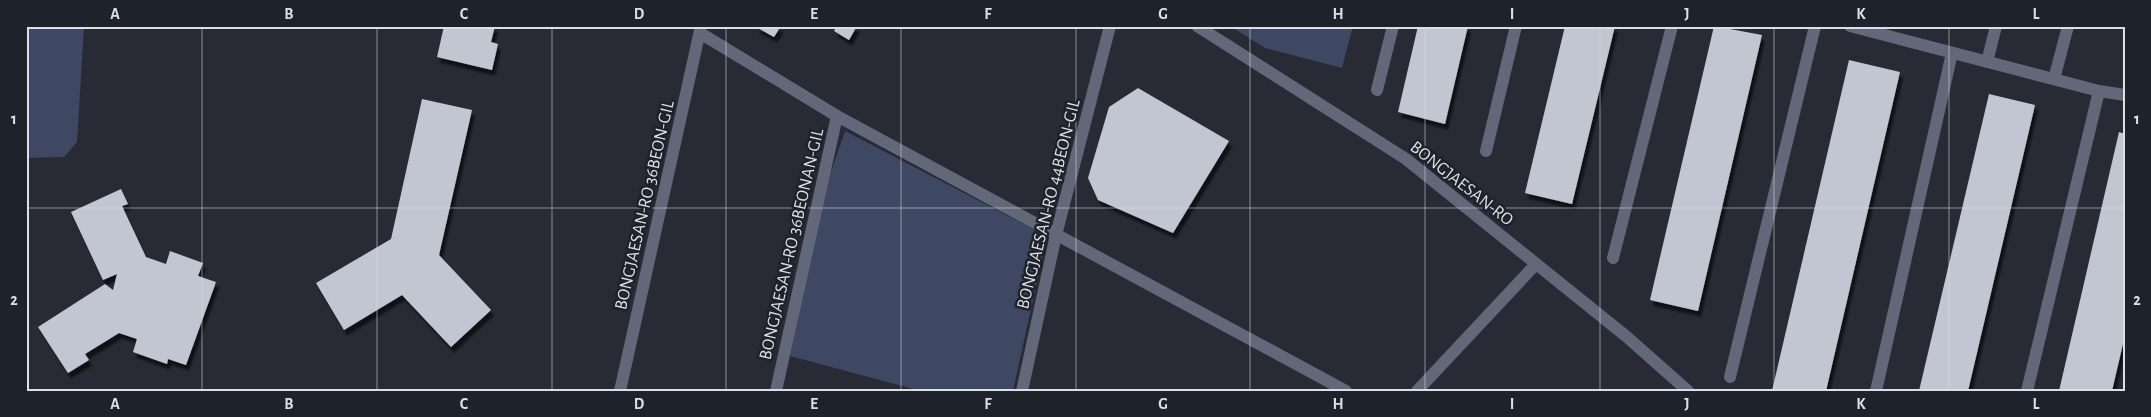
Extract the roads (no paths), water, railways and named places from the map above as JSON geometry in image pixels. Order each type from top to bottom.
[{"type":"street","name":"BONGJAESAN-RO 44BEON-GIL","points":[[1022,391],[1056,235],[1110,26]]},
{"type":"street","name":"BONGJAESAN-RO","points":[[1197,26],[1406,159],[1627,337],[1688,391]]},
{"type":"street","points":[[1377,90],[1393,26]]},
{"type":"street","points":[[1486,151],[1516,26]]},
{"type":"street","points":[[1613,258],[1672,26]]},
{"type":"street","points":[[1730,377],[1815,26]]},
{"type":"street","points":[[1850,26],[2099,91],[2125,95]]},
{"type":"street","points":[[1987,62],[1996,26]]},
{"type":"street","points":[[2054,79],[2068,26]]},
{"type":"street","name":"BONGJAESAN-RO 36BEONAN-GIL","points":[[701,30],[837,116],[776,391]]},
{"type":"street","name":"BONGJAESAN-RO 36BEON-GIL","points":[[620,391],[701,30]]},
{"type":"street","points":[[1876,391],[1952,53]]},
{"type":"street","points":[[2027,391],[2099,91]]},
{"type":"street","points":[[837,116],[1346,391]]},
{"type":"street","points":[[1417,391],[1536,264]]}]
